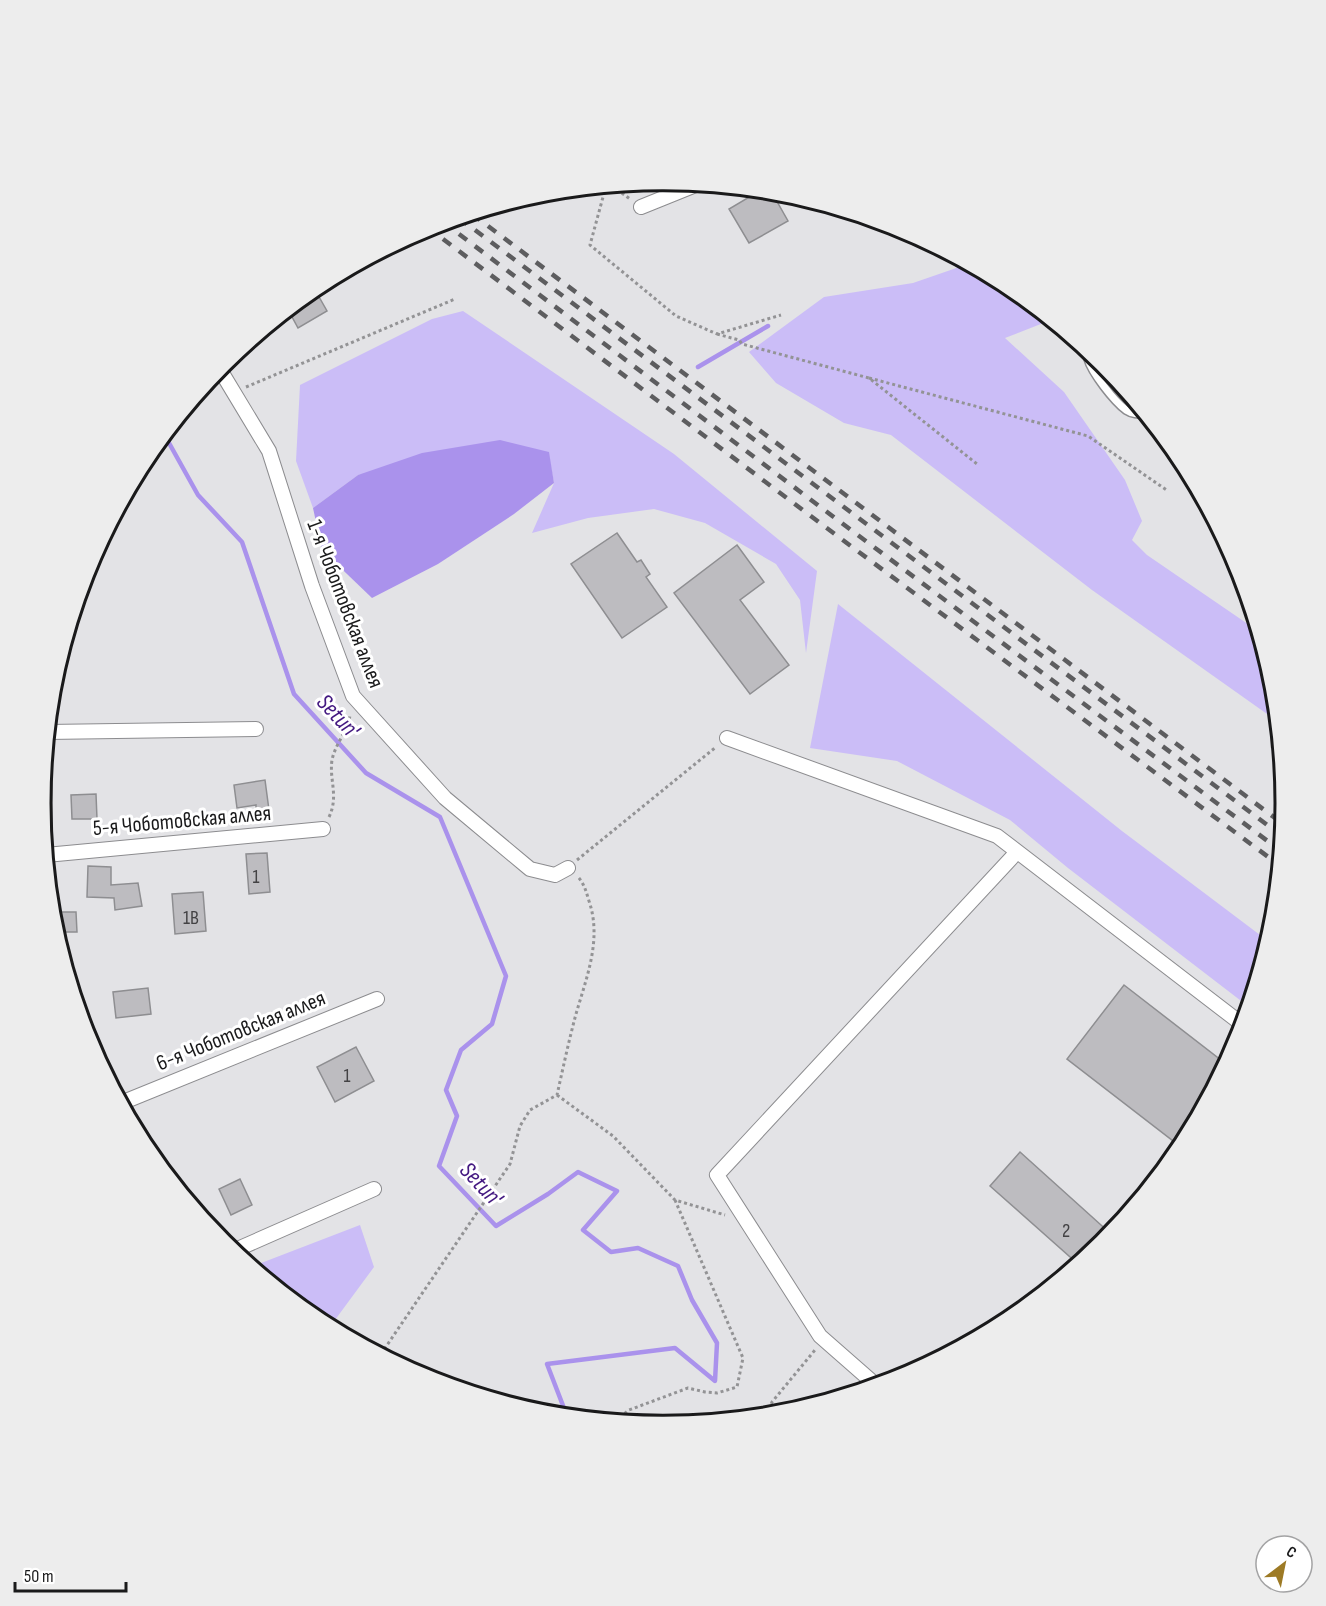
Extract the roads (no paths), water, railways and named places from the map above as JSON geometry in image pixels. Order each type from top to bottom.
[{"type":"street","points":[[641,207],[680,191]]},
{"type":"street","name":"1-я Чоботовская аллея","points":[[224,376],[269,451],[312,586],[353,696],[445,798],[530,869],[555,875],[568,868]]},
{"type":"street","points":[[55,732],[256,729]]},
{"type":"street","points":[[727,738],[997,836],[1235,1019]]},
{"type":"street","name":"5-я Чоботовская аллея","points":[[53,854],[323,829]]},
{"type":"street","points":[[869,1379],[819,1336],[717,1175],[1017,852]]},
{"type":"street","name":"6-я Чоботовская аллея","points":[[128,1100],[377,999]]},
{"type":"street","points":[[242,1247],[374,1189]]},
{"type":"lane","points":[[1090,364],[1098,379],[1126,410],[1135,414]]},
{"type":"waterway","points":[[698,367],[768,326]]},
{"type":"waterway","name":"Setun'","points":[[169,442],[198,495],[242,542],[294,694],[366,773],[440,817],[506,976],[492,1024],[461,1050],[446,1090],[457,1116],[439,1166],[496,1226],[548,1194],[578,1172],[617,1191],[583,1230],[611,1252],[638,1248],[678,1266],[692,1300],[717,1343],[715,1381],[675,1348],[547,1364],[563,1406]]},
{"type":"railway","points":[[479,219],[1275,818]]},
{"type":"railway","points":[[466,223],[1274,830]]},
{"type":"railway","points":[[452,229],[1274,846]]},
{"type":"railway","points":[[437,235],[1272,860]]}]
